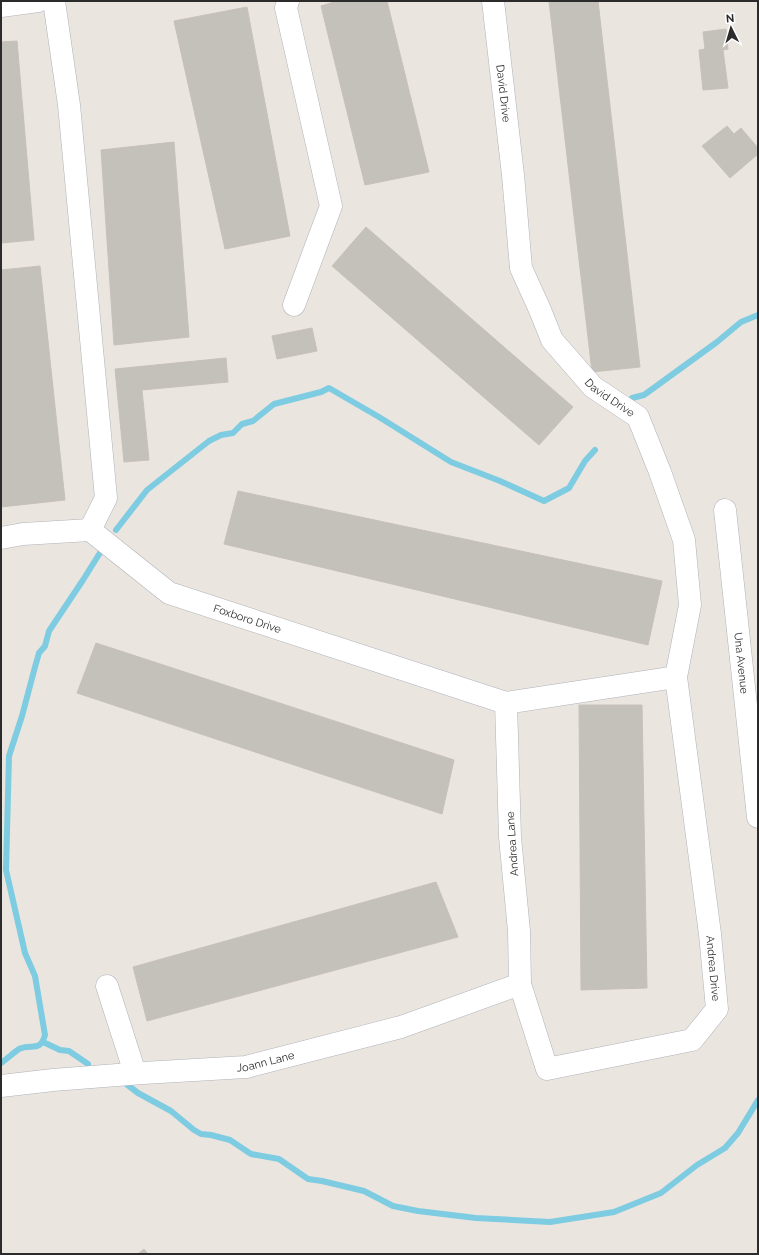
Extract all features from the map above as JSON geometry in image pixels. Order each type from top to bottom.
[{"type":"street","points":[[1,6],[38,1]]},
{"type":"street","points":[[1,538],[23,534],[90,530],[106,498],[69,105],[54,1]]},
{"type":"street","points":[[288,1],[286,8],[331,206],[294,305]]},
{"type":"street","name":"David Drive","points":[[493,1],[512,168],[521,268],[552,340],[593,387],[638,417],[660,472],[684,540],[690,605],[676,677]]},
{"type":"street","name":"Una Avenue","points":[[725,510],[758,817]]},
{"type":"street","name":"Foxboro Drive","points":[[90,530],[169,593],[506,703]]},
{"type":"street","points":[[506,703],[676,677]]},
{"type":"street","name":"Andrea Drive","points":[[520,984],[547,1069],[692,1040],[717,1009],[710,934],[676,677]]},
{"type":"street","name":"Andrea Lane","points":[[506,703],[510,837],[519,931],[520,984]]},
{"type":"street","name":"Joann Lane","points":[[1,1086],[135,1073],[246,1067],[401,1027],[520,984]]},
{"type":"street","points":[[106,986],[135,1073]]},
{"type":"building","points":[[337,1],[387,1],[429,172],[365,185],[321,6]]},
{"type":"building","points":[[549,1],[598,1],[640,367],[592,372]]},
{"type":"building","points":[[247,7],[290,236],[225,249],[174,21]]},
{"type":"building","points":[[726,29],[728,49],[723,50],[728,88],[703,90],[699,50],[705,49],[703,32]]},
{"type":"building","points":[[17,41],[34,240],[1,243],[1,42]]},
{"type":"building","points":[[727,126],[734,134],[741,128],[758,148],[758,154],[730,178],[702,146]]},
{"type":"building","points":[[174,142],[189,337],[114,345],[101,150]]},
{"type":"building","points":[[366,227],[573,407],[539,445],[332,266]]},
{"type":"building","points":[[40,266],[65,500],[1,507],[1,270]]},
{"type":"building","points":[[312,328],[317,351],[277,359],[272,336]]},
{"type":"building","points":[[226,358],[228,382],[142,390],[149,460],[124,462],[115,369]]},
{"type":"building","points":[[238,491],[662,581],[648,645],[224,544]]},
{"type":"building","points":[[96,643],[454,760],[442,814],[77,693]]},
{"type":"building","points":[[579,705],[642,705],[647,988],[581,990]]},
{"type":"building","points":[[436,882],[458,937],[147,1021],[133,967]]},
{"type":"building","points":[[144,1249],[148,1254],[138,1254]]},
{"type":"waterway","points":[[632,398],[644,395],[717,342],[741,322],[758,315]]},
{"type":"waterway","points":[[116,530],[147,490],[209,441],[221,435],[233,433],[242,424],[253,421],[274,404],[321,392],[329,388],[451,462],[500,481],[544,501],[569,488],[585,461],[595,450]]},
{"type":"waterway","points":[[1,1063],[23,1047],[38,1046],[43,1041],[45,1035],[35,976],[25,953],[6,870],[9,756],[22,716],[39,653],[45,646],[49,631],[103,548]]},
{"type":"waterway","points":[[43,1042],[60,1050],[69,1051],[88,1064]]},
{"type":"waterway","points":[[125,1083],[138,1093],[171,1111],[201,1134],[230,1140],[251,1154],[279,1159],[308,1179],[364,1191],[393,1206],[418,1211],[476,1218],[550,1222],[614,1212],[661,1193],[697,1165],[725,1148],[738,1133],[758,1100]]}]
